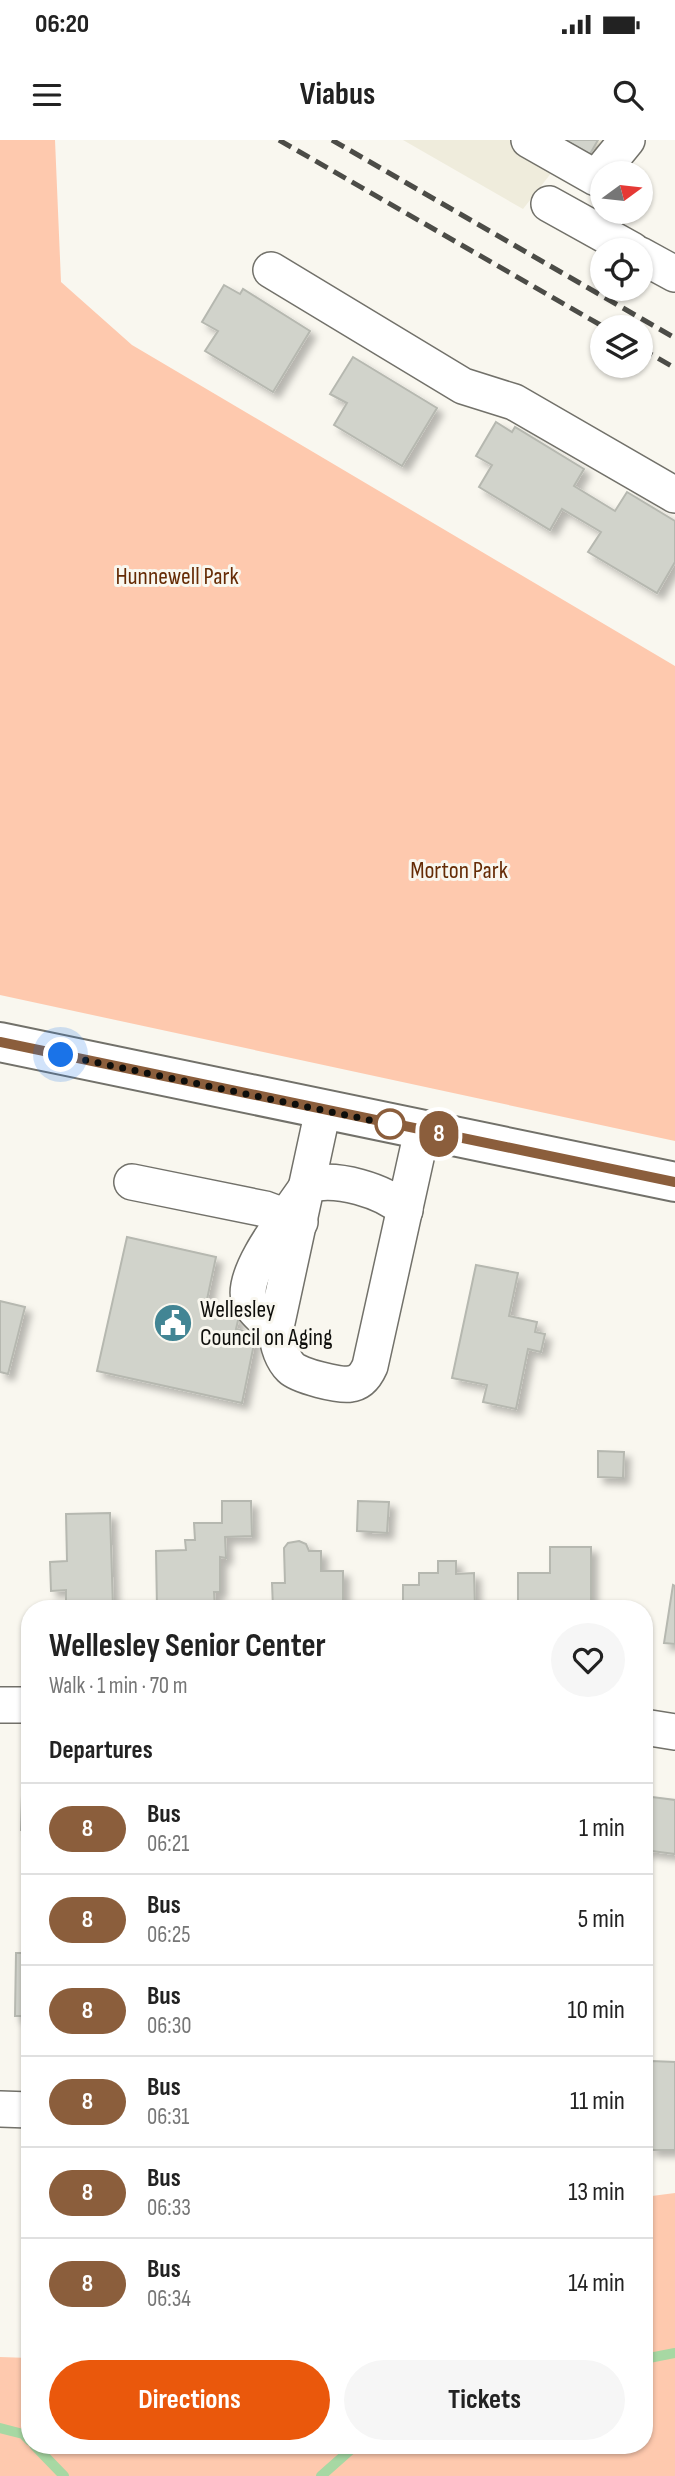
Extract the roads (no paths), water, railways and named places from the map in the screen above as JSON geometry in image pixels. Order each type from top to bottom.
[{"type":"main road","points":[[0,1042],[675,1182]]},
{"type":"street","points":[[529,140],[596,178],[626,140]]},
{"type":"street","points":[[549,204],[610,238]]},
{"type":"street","points":[[653,262],[675,274]]},
{"type":"street","points":[[271,270],[463,386],[514,402],[675,495]]},
{"type":"street","points":[[323,1110],[308,1185],[294,1220],[276,1339],[283,1358],[298,1374],[347,1385],[366,1375],[422,1131]]},
{"type":"street","points":[[132,1182],[265,1209],[294,1220]]},
{"type":"street","points":[[308,1185],[327,1183],[360,1189],[389,1199],[405,1210]]},
{"type":"street","points":[[0,1704],[21,1705]]},
{"type":"street","points":[[653,1728],[675,1732]]},
{"type":"street","points":[[0,2109],[21,2110]]},
{"type":"waterway","points":[[653,2357],[675,2353]]},
{"type":"waterway","points":[[0,2428],[21,2433]]},
{"type":"waterway","points":[[43,2454],[64,2476]]},
{"type":"waterway","points":[[321,2476],[346,2454]]},
{"type":"railway","points":[[279,140],[590,319]]},
{"type":"railway","points":[[332,140],[675,338]]},
{"type":"railway","points":[[653,355],[675,368]]},
{"type":"place","name":"Wellesley Council on Aging","points":[[173,1323]]},
{"type":"park label","name":"Hunnewell Park","points":[[177,576]]},
{"type":"park label","name":"Morton Park","points":[[459,870]]}]
